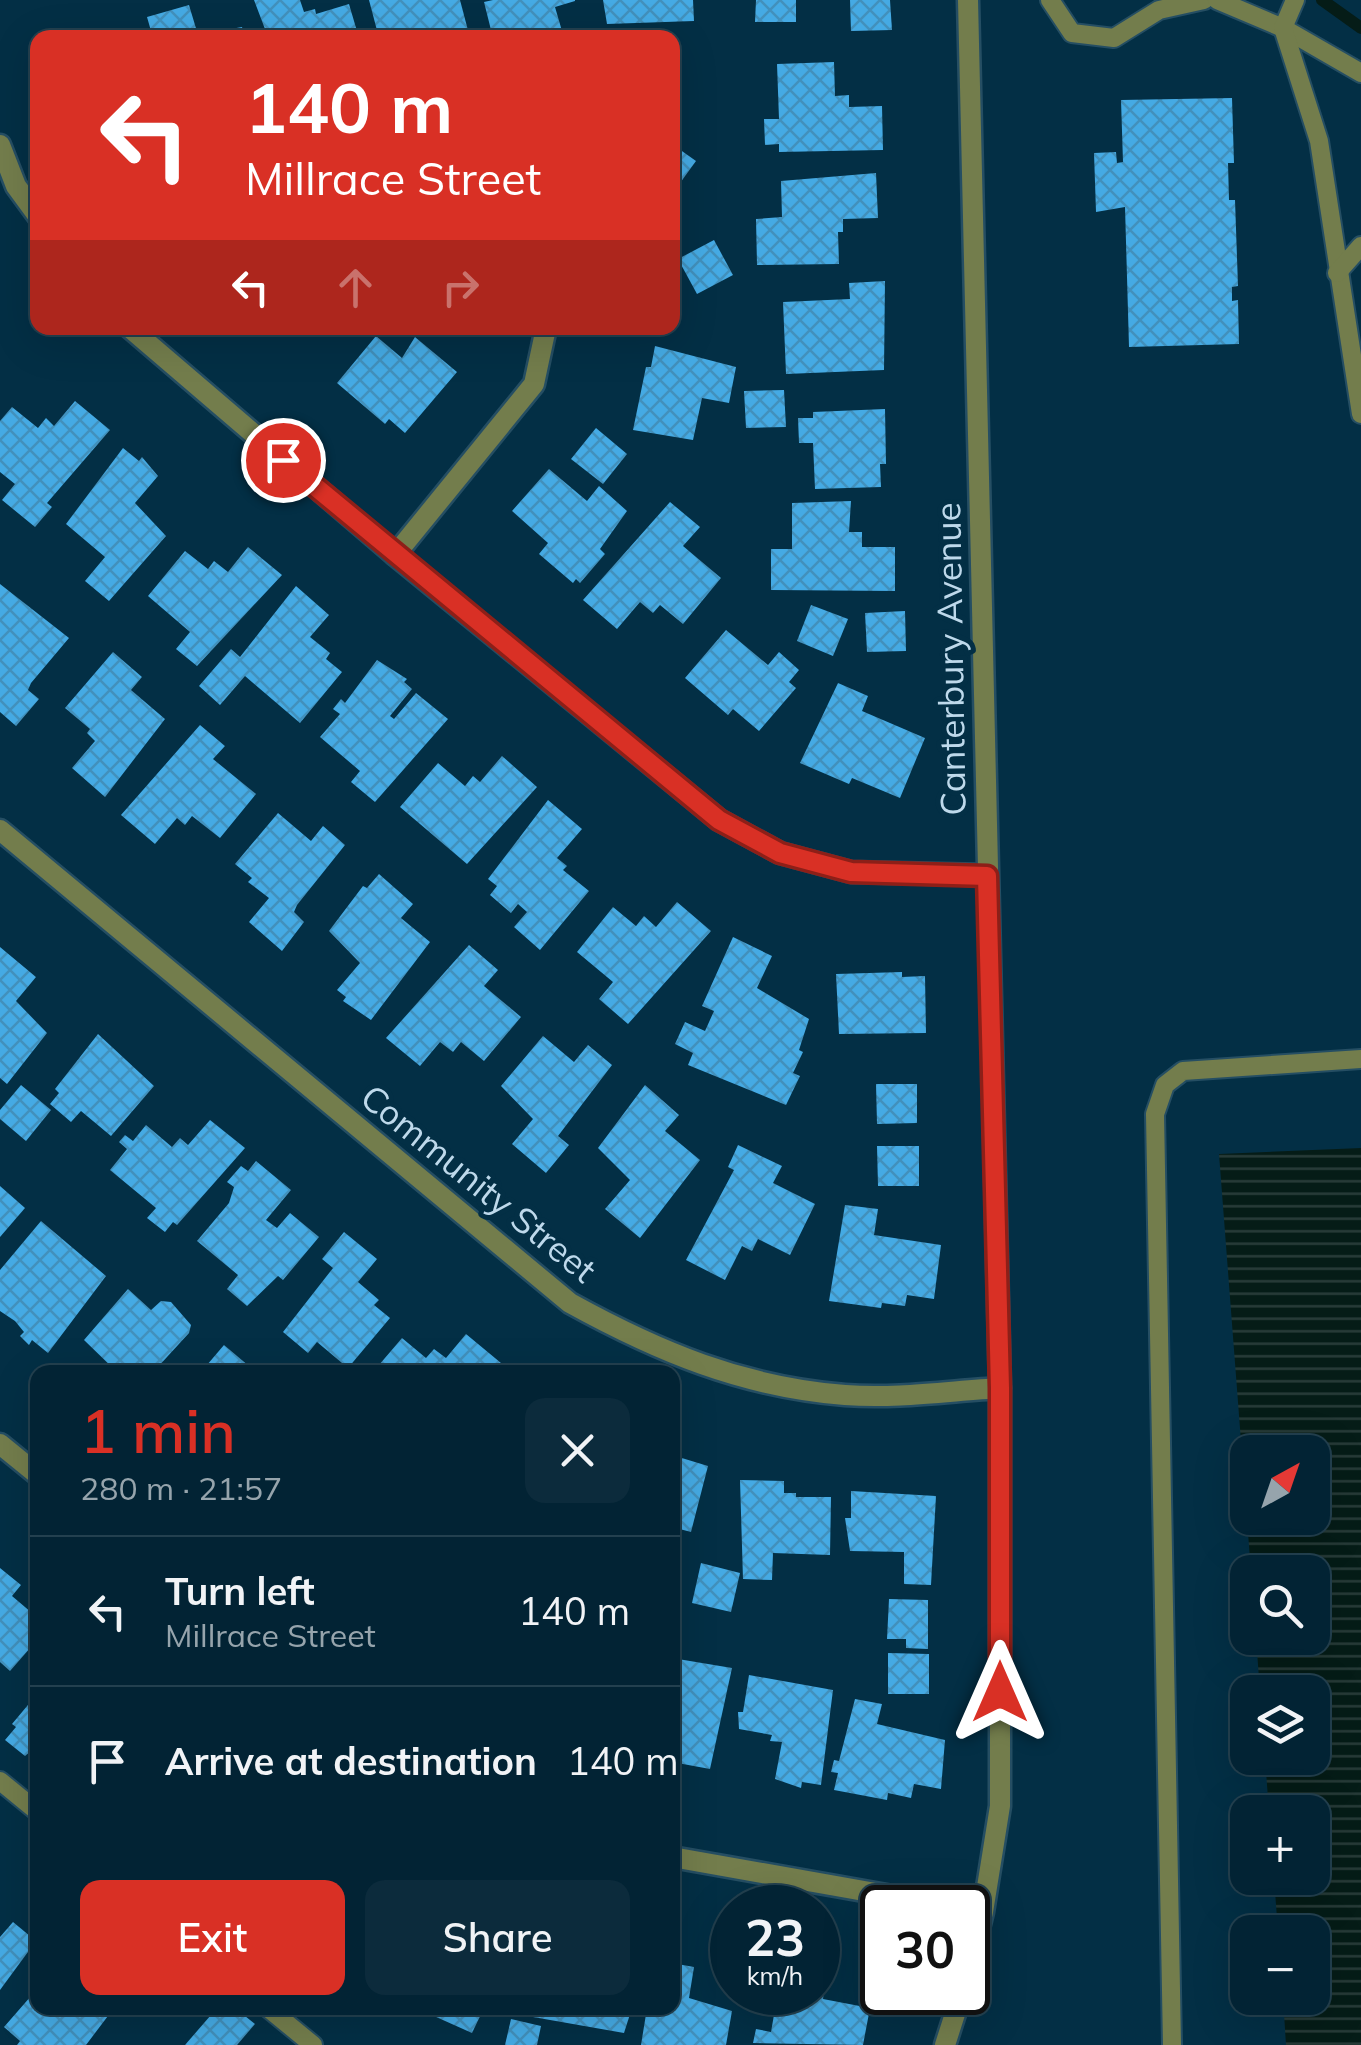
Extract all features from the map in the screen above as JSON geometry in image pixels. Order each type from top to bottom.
[{"type":"street","name":"Canterbury Avenue","points":[[968,0],[1000,1388],[1000,1806],[977,1885]]},
{"type":"street","points":[[0,145],[16,186],[30,205]]},
{"type":"street","points":[[138,335],[395,555],[719,820],[780,853],[851,872],[987,876]]},
{"type":"street","points":[[395,555],[534,384],[544,335]]},
{"type":"street","name":"Community Street","points":[[0,830],[570,1303],[648,1346],[718,1373],[785,1388],[849,1395],[1000,1388]]},
{"type":"street","points":[[0,1444],[30,1468]]},
{"type":"street","points":[[680,1858],[860,1890]]},
{"type":"street","points":[[945,2045],[955,2015]]},
{"type":"lane","points":[[1050,0],[1072,32],[1114,38],[1159,10],[1204,0]]},
{"type":"lane","points":[[1218,0],[1283,28],[1361,73]]},
{"type":"lane","points":[[1295,0],[1283,28],[1319,140],[1336,272],[1361,414]]},
{"type":"lane","points":[[1336,272],[1361,246]]},
{"type":"lane","points":[[1172,2045],[1169,1681],[1155,1114],[1165,1085],[1183,1072],[1361,1058]]},
{"type":"lane","points":[[0,1780],[30,1805]]},
{"type":"lane","points":[[277,2015],[313,2045]]},
{"type":"shaded area","points":[[1361,1148],[1361,2045],[1286,2045],[1284,2015],[1330,2015],[1330,1915],[1277,1915],[1275,1895],[1330,1895],[1330,1795],[1268,1795],[1266,1775],[1330,1775],[1330,1675],[1259,1675],[1257,1655],[1330,1655],[1330,1555],[1250,1555],[1248,1535],[1330,1535],[1330,1435],[1241,1435],[1219,1154]]},
{"type":"building","points":[[254,0],[300,0],[304,12],[315,9],[316,14],[349,4],[357,30],[265,30]]},
{"type":"building","points":[[369,0],[460,0],[468,30],[377,30]]},
{"type":"building","points":[[575,0],[555,7],[562,30],[491,30],[484,2]]},
{"type":"building","points":[[603,0],[693,0],[694,21],[607,24]]},
{"type":"building","points":[[756,0],[796,0],[796,22],[755,22]]},
{"type":"building","points":[[850,0],[890,0],[892,30],[851,31]]},
{"type":"building","points":[[189,5],[196,30],[151,30],[147,17]]},
{"type":"building","points":[[834,62],[835,96],[849,95],[849,107],[882,106],[883,150],[779,152],[779,144],[765,145],[764,119],[779,119],[777,64]]},
{"type":"building","points":[[1232,98],[1234,163],[1228,163],[1229,200],[1235,200],[1238,286],[1232,287],[1232,301],[1238,300],[1239,344],[1129,347],[1125,207],[1096,212],[1094,153],[1116,152],[1117,163],[1123,162],[1121,100]]},
{"type":"building","points":[[680,150],[696,161],[680,183]]},
{"type":"building","points":[[876,173],[878,218],[843,219],[843,232],[838,232],[839,264],[757,265],[756,219],[782,217],[781,181]]},
{"type":"building","points":[[714,240],[733,275],[697,294],[680,258]]},
{"type":"building","points":[[885,281],[884,370],[786,374],[783,302],[850,299],[849,283]]},
{"type":"building","points":[[376,336],[402,358],[415,337],[457,372],[405,433],[389,419],[385,424],[337,383]]},
{"type":"building","points":[[655,346],[736,367],[729,403],[702,398],[693,440],[633,430],[646,367],[651,367]]},
{"type":"building","points":[[784,390],[786,427],[746,428],[744,391]]},
{"type":"building","points":[[75,401],[110,430],[47,503],[52,507],[35,527],[2,500],[15,484],[0,472],[0,421],[12,407],[38,428],[46,418],[54,426]]},
{"type":"building","points":[[885,409],[886,464],[880,464],[881,487],[815,489],[813,443],[799,443],[798,418],[813,418],[813,412]]},
{"type":"building","points":[[596,428],[627,454],[603,484],[571,459]]},
{"type":"building","points":[[123,448],[139,461],[142,457],[158,476],[135,503],[166,536],[109,601],[85,581],[105,557],[66,524]]},
{"type":"building","points":[[549,469],[587,501],[599,486],[627,511],[600,549],[605,554],[580,583],[576,579],[573,583],[539,554],[548,543],[512,511]]},
{"type":"building","points":[[851,501],[849,532],[862,532],[862,547],[895,547],[895,591],[771,590],[771,549],[792,549],[792,503]]},
{"type":"building","points":[[670,502],[700,527],[683,546],[721,578],[683,624],[660,605],[653,613],[640,602],[617,629],[583,600]]},
{"type":"building","points":[[248,547],[282,575],[197,666],[176,649],[190,632],[148,596],[185,551],[208,569],[214,561],[228,572]]},
{"type":"building","points":[[0,584],[69,638],[31,683],[28,690],[39,699],[16,726],[0,712]]},
{"type":"building","points":[[296,586],[329,615],[310,637],[330,653],[326,659],[342,672],[300,723],[245,676],[220,705],[199,686],[231,649],[240,657]]},
{"type":"building","points":[[811,605],[848,619],[833,656],[797,641]]},
{"type":"building","points":[[905,611],[906,651],[867,652],[865,613]]},
{"type":"building","points":[[726,630],[768,665],[779,652],[799,670],[789,682],[796,688],[759,731],[733,709],[728,715],[685,678]]},
{"type":"building","points":[[113,652],[142,677],[131,690],[165,719],[105,797],[72,768],[95,741],[87,733],[90,729],[65,708]]},
{"type":"building","points":[[377,660],[407,679],[404,682],[412,689],[390,716],[394,719],[416,693],[448,719],[375,802],[351,782],[360,771],[320,737],[340,714],[333,709],[341,699],[345,703]]},
{"type":"building","points":[[838,683],[868,696],[862,711],[925,738],[900,798],[852,778],[849,784],[800,763]]},
{"type":"building","points":[[200,725],[225,746],[213,759],[256,794],[220,838],[192,816],[185,825],[177,818],[155,844],[121,815]]},
{"type":"building","points":[[502,756],[537,787],[467,864],[400,807],[438,763],[465,786],[473,776],[480,782]]},
{"type":"building","points":[[548,800],[582,829],[557,858],[567,866],[563,870],[589,891],[540,950],[514,927],[527,912],[518,904],[511,913],[490,895],[497,886],[488,879]]},
{"type":"building","points":[[278,813],[311,841],[323,826],[345,845],[297,905],[294,912],[304,922],[282,951],[249,922],[269,898],[248,882],[252,878],[235,864]]},
{"type":"building","points":[[379,874],[413,904],[401,918],[430,942],[371,1020],[343,1001],[346,997],[337,990],[360,963],[329,931],[363,886],[367,888]]},
{"type":"building","points":[[677,902],[711,931],[628,1024],[599,999],[613,982],[577,952],[613,907],[636,926],[644,916],[656,927]]},
{"type":"building","points":[[733,937],[772,956],[757,988],[809,1019],[799,1050],[803,1052],[793,1073],[800,1076],[786,1105],[688,1065],[693,1053],[675,1044],[685,1022],[705,1031],[714,1011],[702,1006]]},
{"type":"building","points":[[469,945],[498,970],[484,986],[521,1017],[484,1061],[461,1042],[453,1052],[440,1042],[420,1066],[386,1038]]},
{"type":"building","points":[[0,947],[36,977],[16,1001],[47,1033],[7,1084],[0,1078]]},
{"type":"building","points":[[902,972],[902,977],[925,976],[926,1033],[839,1034],[836,974]]},
{"type":"building","points":[[98,1034],[154,1086],[111,1136],[81,1111],[71,1122],[50,1104],[59,1093],[55,1089]]},
{"type":"building","points":[[543,1036],[574,1062],[588,1045],[612,1065],[558,1136],[569,1145],[546,1173],[512,1144],[533,1119],[501,1086]]},
{"type":"building","points":[[876,1084],[917,1084],[917,1123],[877,1124]]},
{"type":"building","points":[[21,1085],[51,1110],[26,1141],[0,1119],[0,1110]]},
{"type":"building","points":[[645,1085],[679,1115],[665,1131],[700,1160],[640,1238],[605,1209],[630,1180],[598,1148]]},
{"type":"building","points":[[210,1120],[245,1148],[177,1225],[173,1222],[165,1232],[147,1218],[156,1208],[110,1170],[127,1149],[119,1142],[125,1135],[133,1141],[146,1125],[172,1147],[180,1138],[188,1145]]},
{"type":"building","points":[[738,1145],[782,1166],[773,1183],[815,1204],[790,1255],[758,1239],[752,1251],[742,1246],[725,1280],[686,1260],[734,1170],[728,1167]]},
{"type":"building","points":[[877,1146],[919,1146],[919,1186],[878,1186]]},
{"type":"building","points":[[256,1161],[291,1190],[266,1220],[277,1228],[290,1213],[319,1237],[283,1280],[278,1276],[247,1306],[227,1289],[238,1275],[197,1241],[229,1203],[234,1187],[227,1182],[241,1166],[248,1171]]},
{"type":"building","points":[[0,1186],[25,1208],[0,1237]]},
{"type":"building","points":[[845,1205],[878,1209],[874,1235],[941,1245],[934,1299],[907,1295],[905,1306],[882,1303],[881,1308],[829,1301]]},
{"type":"building","points":[[41,1221],[106,1276],[48,1353],[32,1340],[29,1345],[20,1336],[24,1332],[15,1321],[0,1311],[0,1270]]},
{"type":"building","points":[[344,1232],[377,1259],[358,1282],[379,1300],[374,1305],[390,1318],[351,1365],[344,1365],[317,1342],[308,1353],[283,1332],[333,1268],[322,1259]]},
{"type":"building","points":[[128,1289],[151,1310],[161,1301],[171,1302],[191,1325],[189,1333],[160,1365],[110,1365],[84,1340]]},
{"type":"building","points":[[466,1334],[501,1363],[379,1365],[402,1338],[426,1358],[434,1349],[446,1358]]},
{"type":"building","points":[[224,1345],[248,1365],[207,1365]]},
{"type":"building","points":[[680,1457],[708,1466],[691,1532],[680,1529]]},
{"type":"building","points":[[740,1480],[784,1481],[784,1493],[831,1497],[830,1555],[773,1553],[772,1580],[743,1579]]},
{"type":"building","points":[[851,1491],[936,1496],[931,1585],[904,1584],[904,1552],[850,1551],[845,1518],[851,1518]]},
{"type":"building","points":[[701,1563],[740,1573],[731,1612],[692,1603]]},
{"type":"building","points":[[0,1568],[21,1585],[12,1596],[30,1611],[30,1648],[10,1671],[0,1662]]},
{"type":"building","points":[[889,1599],[928,1600],[928,1649],[906,1648],[906,1639],[887,1639]]},
{"type":"building","points":[[888,1653],[929,1654],[929,1694],[888,1694]]},
{"type":"building","points":[[680,1659],[732,1668],[710,1769],[680,1763]]},
{"type":"building","points":[[749,1675],[833,1690],[821,1785],[802,1782],[801,1788],[775,1779],[782,1742],[770,1741],[772,1735],[739,1729],[738,1712],[743,1712]]},
{"type":"building","points":[[855,1699],[882,1704],[877,1724],[945,1740],[941,1789],[914,1784],[911,1798],[888,1793],[887,1800],[834,1790],[838,1773],[831,1772],[834,1760],[839,1761]]},
{"type":"building","points":[[30,1703],[30,1752],[25,1756],[5,1740],[16,1727],[12,1724]]},
{"type":"building","points":[[13,1922],[30,1936],[30,1949],[0,1990],[0,1937]]},
{"type":"building","points":[[680,1964],[694,1967],[689,1998],[710,2004],[710,2015],[731,2015],[726,2045],[641,2045],[646,2015],[680,2015]]},
{"type":"building","points":[[30,1997],[30,2015],[109,2015],[86,2045],[17,2045],[20,2041],[4,2027]]},
{"type":"building","points":[[840,2002],[860,2006],[860,2015],[869,2015],[863,2045],[753,2043],[756,2029],[771,2032],[774,2015],[840,2015]]},
{"type":"building","points":[[211,2015],[244,2015],[255,2024],[237,2045],[185,2045]]},
{"type":"building","points":[[432,2015],[481,2015],[472,2033]]},
{"type":"building","points":[[533,2015],[630,2015],[624,2033]]},
{"type":"building","points":[[511,2019],[541,2026],[537,2045],[505,2045]]},
{"type":"waterway","points":[[1322,0],[1361,28]]},
{"type":"route","points":[[283,460],[719,820],[780,853],[851,872],[987,876],[1000,1388],[1000,1692]]}]
